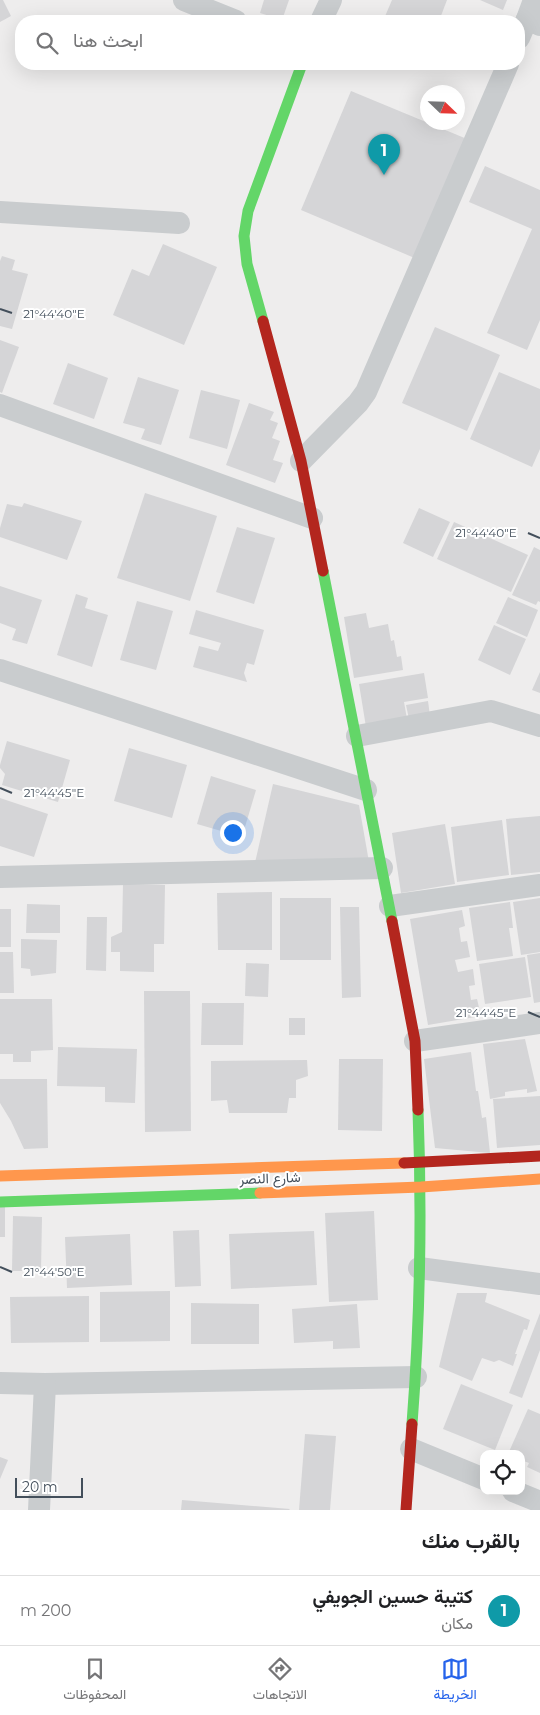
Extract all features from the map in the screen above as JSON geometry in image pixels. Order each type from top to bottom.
[{"type":"street","points":[[184,0],[221,15]]},
{"type":"street","points":[[324,15],[331,0]]},
{"type":"street","points":[[300,70],[248,211],[244,236],[247,264],[301,461],[390,906],[415,1041],[421,1187],[416,1377],[406,1510]]},
{"type":"street","points":[[301,461],[358,403],[366,392],[505,70]]},
{"type":"street","points":[[0,212],[179,223]]},
{"type":"street","points":[[0,405],[312,518]]},
{"type":"street","points":[[0,670],[366,790]]},
{"type":"street","points":[[356,736],[491,711],[540,726]]},
{"type":"street","points":[[0,877],[382,868]]},
{"type":"street","points":[[390,906],[540,885]]},
{"type":"street","points":[[415,1041],[540,1023]]},
{"type":"street","name":"شارع النصر","points":[[0,1176],[420,1162],[540,1156]]},
{"type":"street","name":"شارع النصر","points":[[0,1202],[421,1187],[540,1179]]},
{"type":"street","points":[[419,1268],[540,1284]]},
{"type":"street","points":[[0,1383],[45,1384],[416,1377]]},
{"type":"street","points":[[39,1510],[45,1384]]},
{"type":"street","points":[[411,1450],[480,1477]]},
{"type":"street","points":[[523,1495],[540,1502]]},
{"type":"building","points":[[0,0],[3,0],[11,16],[0,22]]},
{"type":"building","points":[[264,0],[289,0],[284,15],[260,13]]},
{"type":"building","points":[[392,0],[447,0],[441,15],[386,15]]},
{"type":"building","points":[[480,0],[507,0],[503,10]]},
{"type":"building","points":[[351,91],[420,120],[420,130],[445,130],[467,139],[417,259],[301,210]]},
{"type":"building","points":[[485,166],[540,190],[540,320],[527,350],[487,333],[532,229],[469,202]]},
{"type":"building","points":[[163,244],[217,267],[184,345],[113,315],[132,269],[149,276]]},
{"type":"building","points":[[2,256],[15,260],[12,270],[28,274],[12,329],[0,326],[0,261]]},
{"type":"building","points":[[435,327],[500,355],[467,431],[402,403]]},
{"type":"building","points":[[0,340],[19,347],[2,393],[0,392]]},
{"type":"building","points":[[68,363],[108,378],[94,419],[53,404]]},
{"type":"building","points":[[499,372],[540,389],[540,449],[532,467],[470,439]]},
{"type":"building","points":[[138,377],[179,390],[161,445],[141,439],[145,429],[123,423]]},
{"type":"building","points":[[201,390],[240,400],[227,449],[189,438]]},
{"type":"building","points":[[249,403],[274,412],[270,420],[278,423],[272,438],[280,441],[273,460],[283,463],[275,483],[226,465]]},
{"type":"building","points":[[145,493],[217,516],[190,601],[117,578]]},
{"type":"building","points":[[24,503],[82,521],[67,560],[0,537],[0,528],[7,504],[22,507]]},
{"type":"building","points":[[419,508],[450,522],[433,557],[403,543]]},
{"type":"building","points":[[454,522],[528,555],[511,592],[437,559]]},
{"type":"building","points":[[237,527],[275,538],[254,604],[216,592]]},
{"type":"building","points":[[534,547],[540,550],[540,602],[538,601],[536,605],[512,595]]},
{"type":"building","points":[[0,586],[42,600],[27,644],[12,640],[16,629],[0,623]]},
{"type":"building","points":[[76,594],[88,598],[85,608],[108,615],[92,667],[57,655]]},
{"type":"building","points":[[508,597],[538,610],[527,637],[496,623]]},
{"type":"building","points":[[137,601],[173,611],[156,670],[120,660]]},
{"type":"building","points":[[196,610],[264,630],[254,665],[247,663],[244,673],[247,682],[193,667],[199,646],[218,651],[221,643],[189,634]]},
{"type":"building","points":[[366,613],[369,628],[388,624],[391,641],[394,640],[397,657],[401,656],[403,670],[354,678],[344,617]]},
{"type":"building","points":[[494,625],[526,639],[510,675],[478,660]]},
{"type":"building","points":[[540,672],[540,693],[532,690]]},
{"type":"building","points":[[424,673],[428,698],[404,702],[407,719],[366,727],[359,684]]},
{"type":"building","points":[[428,701],[430,716],[409,719],[406,705]]},
{"type":"building","points":[[7,741],[70,760],[58,802],[2,785],[5,774],[0,765]]},
{"type":"building","points":[[129,748],[187,765],[172,818],[114,801]]},
{"type":"building","points":[[211,776],[256,790],[242,837],[197,824]]},
{"type":"building","points":[[273,784],[359,805],[369,862],[254,867]]},
{"type":"building","points":[[0,798],[48,814],[34,857],[0,846]]},
{"type":"building","points":[[540,816],[540,872],[511,875],[506,819]]},
{"type":"building","points":[[502,820],[509,875],[457,882],[451,827]]},
{"type":"building","points":[[445,824],[455,884],[401,893],[392,833]]},
{"type":"building","points":[[123,884],[165,885],[164,944],[154,944],[154,972],[120,971],[120,952],[111,952],[111,937],[122,932]]},
{"type":"building","points":[[272,892],[272,950],[218,950],[217,893]]},
{"type":"building","points":[[280,898],[331,898],[331,960],[280,960]]},
{"type":"building","points":[[540,898],[540,952],[521,955],[513,902]]},
{"type":"building","points":[[510,902],[513,928],[509,928],[513,956],[477,961],[469,908]]},
{"type":"building","points":[[27,904],[60,905],[60,933],[26,933]]},
{"type":"building","points":[[340,907],[359,907],[361,997],[342,998]]},
{"type":"building","points":[[0,909],[11,909],[11,947],[0,947]]},
{"type":"building","points":[[462,910],[465,926],[459,928],[461,942],[467,941],[470,957],[455,960],[458,972],[473,969],[475,985],[469,986],[471,1000],[477,999],[481,1016],[428,1025],[410,919]]},
{"type":"building","points":[[87,917],[107,917],[106,971],[86,970]]},
{"type":"building","points":[[21,939],[57,940],[56,973],[31,976],[30,969],[21,968]]},
{"type":"building","points":[[0,952],[13,952],[14,993],[0,993]]},
{"type":"building","points":[[540,953],[540,1002],[534,1003],[527,955]]},
{"type":"building","points":[[525,957],[531,997],[485,1004],[479,964]]},
{"type":"building","points":[[246,963],[269,964],[268,997],[245,996]]},
{"type":"building","points":[[144,991],[190,991],[191,1131],[145,1132]]},
{"type":"building","points":[[0,999],[52,999],[53,1050],[31,1051],[31,1062],[13,1062],[13,1054],[0,1054]]},
{"type":"building","points":[[202,1003],[244,1003],[243,1045],[201,1045]]},
{"type":"building","points":[[289,1018],[305,1018],[305,1035],[289,1035]]},
{"type":"building","points":[[525,1039],[537,1091],[527,1093],[527,1089],[505,1092],[505,1096],[490,1099],[483,1044]]},
{"type":"building","points":[[58,1047],[137,1049],[135,1103],[105,1102],[105,1087],[57,1086]]},
{"type":"building","points":[[471,1052],[482,1118],[486,1117],[490,1153],[435,1148],[424,1059]]},
{"type":"building","points":[[339,1059],[383,1059],[382,1131],[338,1130]]},
{"type":"building","points":[[307,1060],[308,1076],[296,1080],[296,1098],[289,1098],[287,1113],[229,1113],[227,1100],[211,1101],[211,1061]]},
{"type":"building","points":[[0,1079],[47,1079],[48,1148],[24,1149],[0,1103]]},
{"type":"building","points":[[540,1096],[540,1145],[497,1148],[493,1099]]},
{"type":"building","points":[[0,1204],[5,1204],[5,1237],[0,1237]]},
{"type":"building","points":[[374,1211],[378,1300],[329,1302],[325,1213]]},
{"type":"building","points":[[13,1216],[42,1217],[41,1271],[12,1271]]},
{"type":"building","points":[[199,1230],[201,1286],[175,1287],[173,1231]]},
{"type":"building","points":[[314,1231],[317,1285],[231,1289],[229,1234]]},
{"type":"building","points":[[130,1234],[132,1285],[67,1288],[65,1237]]},
{"type":"building","points":[[170,1291],[170,1341],[100,1342],[100,1292]]},
{"type":"building","points":[[457,1293],[487,1293],[485,1302],[530,1320],[527,1330],[524,1329],[515,1354],[517,1354],[513,1366],[499,1360],[494,1362],[482,1358],[472,1381],[439,1367]]},
{"type":"building","points":[[89,1296],[89,1342],[11,1343],[10,1297]]},
{"type":"building","points":[[191,1303],[259,1304],[259,1344],[191,1344]]},
{"type":"building","points":[[357,1304],[360,1348],[333,1349],[333,1341],[294,1343],[292,1309]]},
{"type":"building","points":[[540,1313],[540,1350],[522,1398],[509,1393]]},
{"type":"building","points":[[461,1384],[513,1405],[495,1450],[443,1429]]},
{"type":"building","points":[[528,1409],[540,1414],[540,1473],[527,1467],[529,1463],[525,1462],[525,1450],[510,1450]]},
{"type":"building","points":[[305,1434],[336,1436],[330,1510],[299,1510]]},
{"type":"building","points":[[0,1457],[8,1460],[0,1479]]},
{"type":"building","points":[[182,1500],[290,1509],[181,1510]]},
{"type":"traffic: fast","points":[[263,321],[247,264],[244,236],[248,211],[300,70]]},
{"type":"traffic: fast","points":[[323,571],[392,921]]},
{"type":"traffic: fast","points":[[412,1424],[420,1267],[418,1110]]},
{"type":"traffic: fast","points":[[0,1202],[260,1193]]},
{"type":"traffic: slow","points":[[0,1176],[404,1163]]},
{"type":"traffic: slow","points":[[260,1193],[421,1187],[540,1179]]},
{"type":"traffic: jam","points":[[263,321],[301,461],[323,571]]},
{"type":"traffic: jam","points":[[392,921],[415,1041],[418,1110]]},
{"type":"traffic: jam","points":[[404,1163],[540,1156]]},
{"type":"traffic: jam","points":[[406,1510],[412,1424]]},
{"type":"place","name":"كتيبة حسين الجويفي","points":[[384,175]]}]
